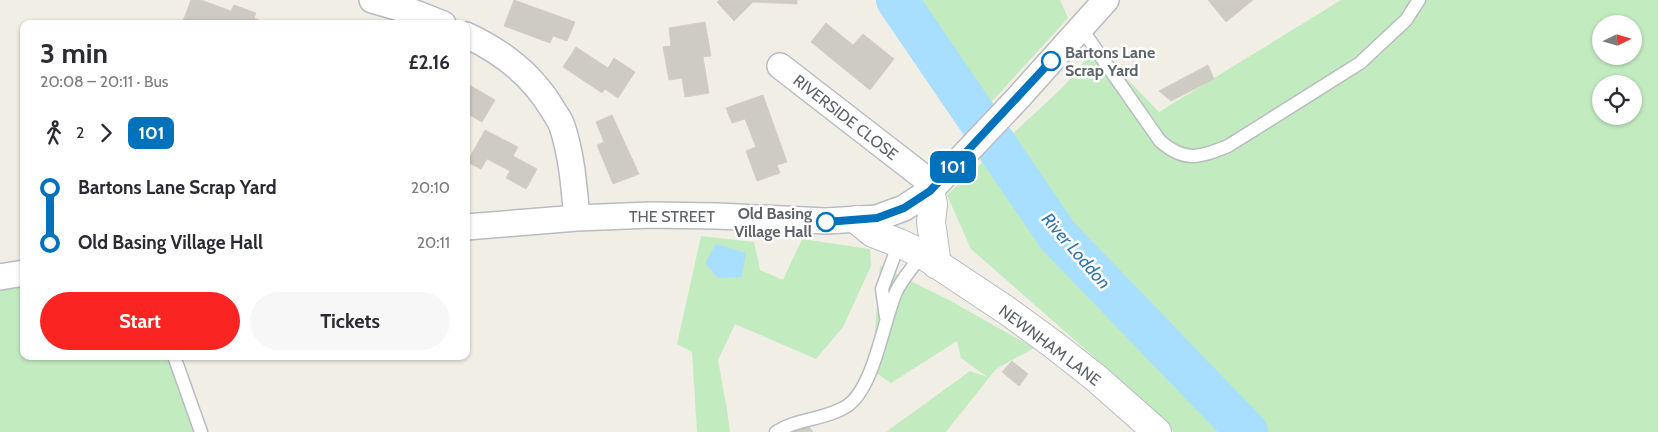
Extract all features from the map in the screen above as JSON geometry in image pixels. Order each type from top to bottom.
[{"type":"street","points":[[372,0],[433,20]]},
{"type":"street","name":"THE STREET","points":[[470,227],[577,218],[651,215],[717,216],[826,222],[867,219],[904,208],[933,188],[1018,98],[1106,0]]},
{"type":"street","points":[[470,37],[489,47],[525,74],[548,101],[557,116],[571,160],[577,218]]},
{"type":"street","name":"RIVERSIDE CLOSE","points":[[780,66],[933,188]]},
{"type":"street","points":[[919,254],[931,222],[933,188]]},
{"type":"street","name":"NEWNHAM LANE","points":[[867,219],[873,232],[919,254],[1006,310],[1054,345],[1123,400],[1157,432]]},
{"type":"street","points":[[0,277],[20,274]]},
{"type":"lane","points":[[1081,28],[1160,141],[1170,150],[1183,156],[1205,155],[1228,146],[1360,63],[1406,20],[1419,0]]},
{"type":"lane","points":[[886,318],[882,288],[919,254]]},
{"type":"lane","points":[[776,432],[785,426],[828,416],[848,405],[861,390],[877,356],[886,318],[897,290],[919,254]]},
{"type":"lane","points":[[175,360],[200,432]]},
{"type":"green space","points":[[908,0],[1060,0],[1068,18],[986,108]]},
{"type":"green space","points":[[1341,0],[1658,0],[1658,432],[1174,432],[1118,378],[971,249],[947,195],[1064,86],[1096,47],[1159,112]]},
{"type":"green space","points":[[701,236],[754,242],[760,270],[783,280],[802,239],[870,249],[871,266],[843,327],[816,359],[735,324],[718,360],[730,432],[697,432],[692,352],[677,344]]},
{"type":"green space","points":[[880,266],[949,300],[1034,348],[996,369],[946,432],[886,432],[970,371],[987,377],[961,358],[957,341],[891,383],[872,370]]},
{"type":"green space","points":[[20,284],[20,360],[173,360],[200,432],[0,432],[0,287]]},
{"type":"water","points":[[716,244],[746,253],[742,277],[718,278],[705,263]]},
{"type":"building","points":[[191,0],[201,0],[231,11],[234,5],[256,13],[254,18],[259,20],[183,20]]},
{"type":"building","points":[[514,0],[575,22],[567,41],[553,36],[550,43],[504,26]]},
{"type":"building","points":[[719,0],[797,0],[797,4],[753,2],[734,21],[717,2]]},
{"type":"building","points":[[1208,0],[1253,0],[1226,22]]},
{"type":"building","points":[[705,22],[711,56],[703,57],[709,93],[685,97],[682,78],[669,80],[663,47],[671,46],[669,28]]},
{"type":"building","points":[[826,23],[853,45],[863,34],[894,59],[870,90],[811,42]]},
{"type":"building","points":[[576,47],[608,68],[614,58],[635,72],[618,98],[605,89],[602,93],[563,67]]},
{"type":"building","points":[[1208,65],[1214,79],[1171,101],[1159,91]]},
{"type":"building","points":[[470,85],[495,100],[482,122],[470,115]]},
{"type":"building","points":[[763,95],[787,162],[777,165],[780,173],[757,181],[746,151],[756,147],[745,119],[732,123],[726,108]]},
{"type":"building","points":[[612,115],[639,174],[613,184],[597,145],[604,142],[596,122]]},
{"type":"building","points":[[485,130],[518,147],[513,156],[537,169],[526,189],[506,178],[510,171],[487,159],[481,169],[470,164],[470,157]]},
{"type":"building","points":[[1012,361],[1028,374],[1019,386],[1002,372]]},
{"type":"building","points":[[805,421],[813,432],[789,432]]},
{"type":"waterway","name":"River Loddon","points":[[897,0],[1058,236],[1247,432]]},
{"type":"bus line","name":"101","points":[[826,222],[877,218],[904,208],[930,191],[1051,61]]},
{"type":"place","name":"Bartons Lane Scrap Yard","points":[[1051,61]]},
{"type":"place","name":"Old Basing Village Hall","points":[[826,222]]}]
